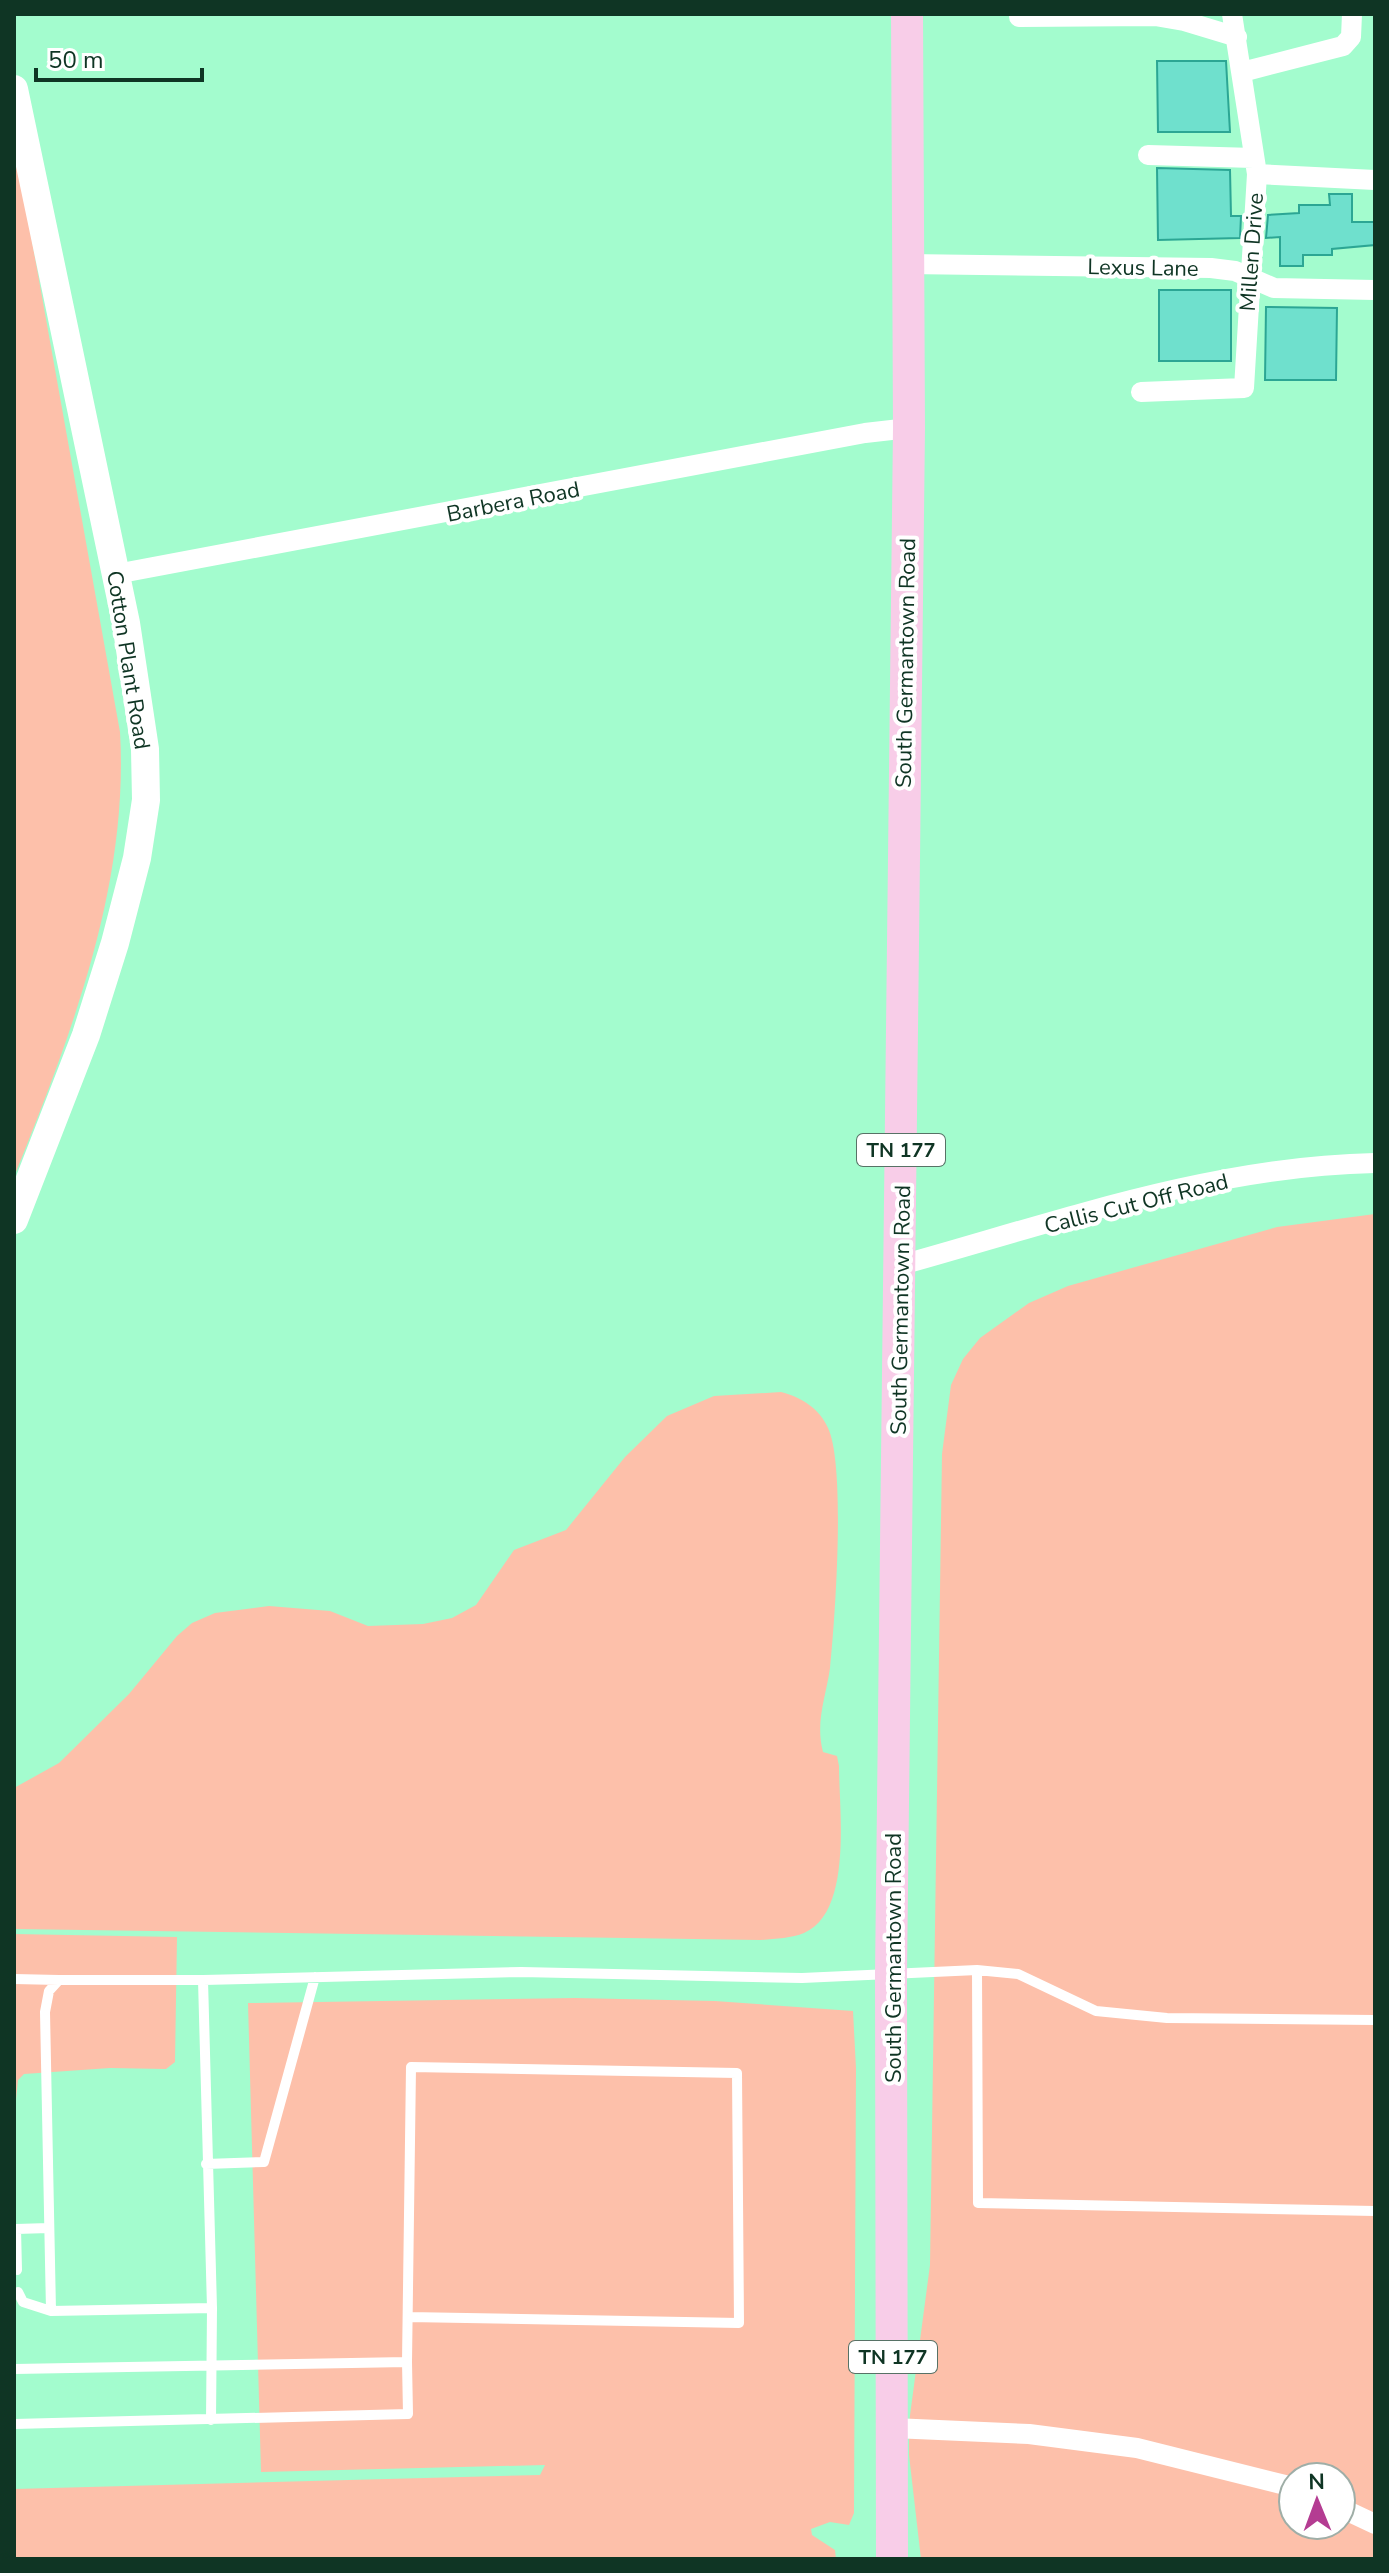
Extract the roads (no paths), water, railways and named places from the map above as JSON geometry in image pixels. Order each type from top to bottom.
[{"type":"main road","name":"South Germantown Road","points":[[892,2559],[891,1974],[901,1265],[904,615],[909,428],[907,14]]},
{"type":"street","name":"Millen Drive","points":[[1141,392],[1244,388],[1255,166],[1232,14]]},
{"type":"street","points":[[1242,72],[1343,46],[1351,37],[1352,14]]},
{"type":"street","points":[[1019,17],[1155,16],[1237,37]]},
{"type":"street","name":"Cotton Plant Road","points":[[14,89],[116,574],[145,749],[146,800],[137,858],[115,943],[86,1035],[14,1220]]},
{"type":"street","points":[[1148,155],[1375,180]]},
{"type":"street","name":"Lexus Lane","points":[[907,264],[1211,268],[1248,277],[1274,288],[1375,290]]},
{"type":"street","name":"Barbera Road","points":[[116,574],[865,433],[909,428]]},
{"type":"street","name":"Callis Cut Off Road","points":[[901,1265],[1213,1182],[1280,1170],[1375,1163]]},
{"type":"street","points":[[893,2428],[1029,2434],[1137,2448],[1277,2483]]},
{"type":"lane","points":[[977,1970],[978,2203],[1375,2211]]},
{"type":"lane","points":[[14,1979],[203,1980],[521,1972],[802,1978],[977,1970],[1018,1974],[1096,2011],[1167,2018],[1375,2020]]},
{"type":"lane","points":[[206,2164],[264,2162],[315,1977]]},
{"type":"lane","points":[[51,2311],[45,2012],[49,1991],[59,1980]]},
{"type":"lane","points":[[203,1980],[212,2308],[211,2420]]},
{"type":"lane","points":[[14,2424],[408,2414],[407,2362],[411,2067],[737,2073],[739,2323],[408,2317]]},
{"type":"lane","points":[[17,2270],[15,2229],[49,2228]]},
{"type":"lane","points":[[18,2292],[23,2302],[51,2311],[212,2308]]},
{"type":"lane","points":[[14,2369],[407,2362]]}]
